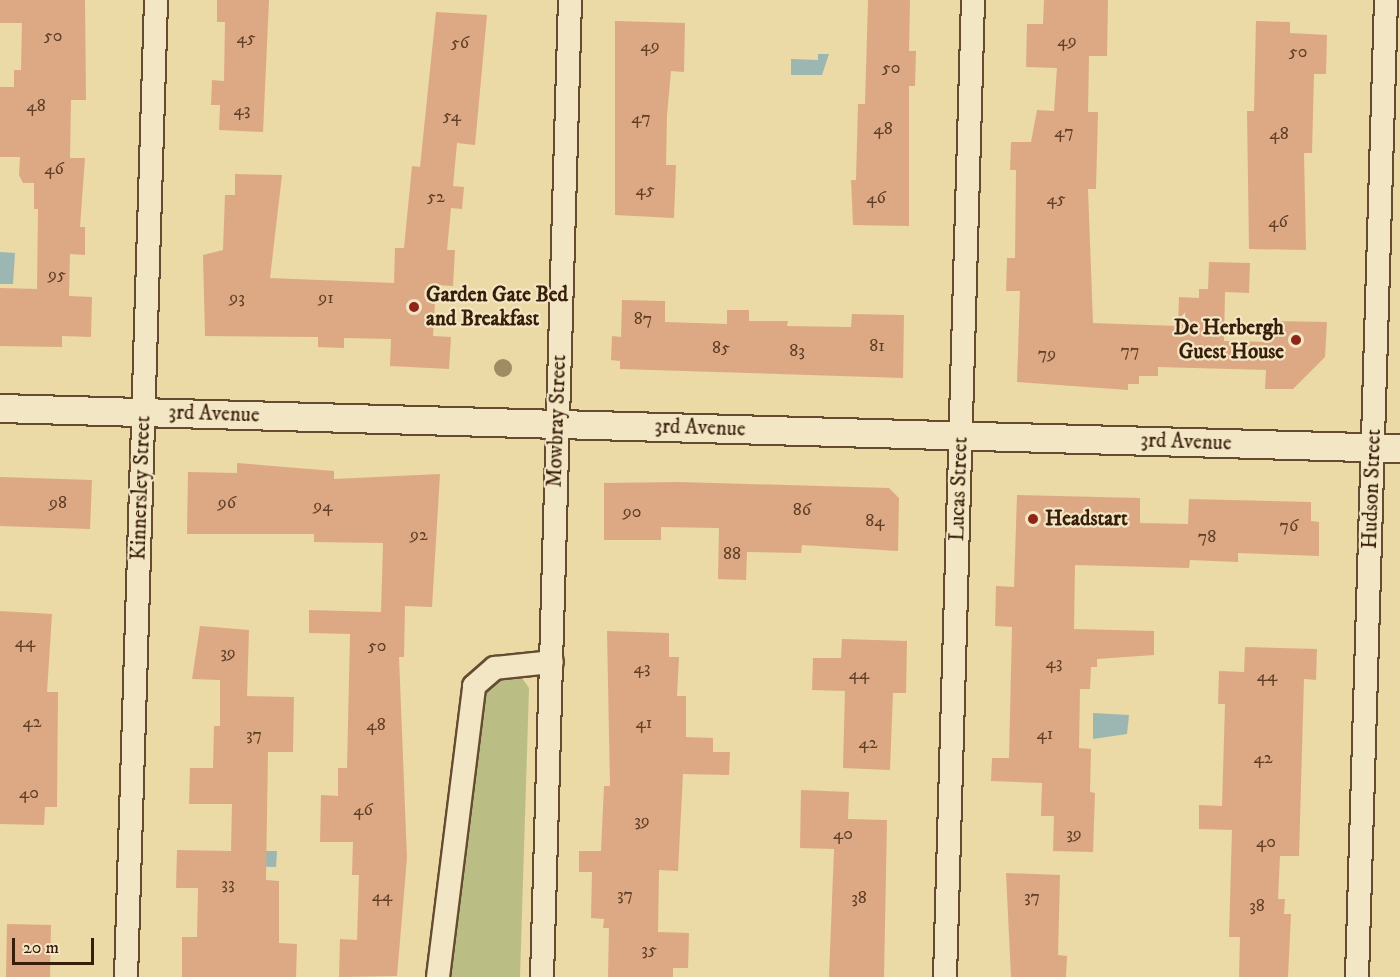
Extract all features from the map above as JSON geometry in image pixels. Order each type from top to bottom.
[{"type":"street","name":"Kinnersley Street","points":[[126,977],[156,0]]},
{"type":"street","name":"Mowbray Street","points":[[542,977],[552,662],[555,425],[570,0]]},
{"type":"street","name":"Lucas Street","points":[[945,977],[973,0]]},
{"type":"street","name":"Hudson Street","points":[[1357,977],[1387,448],[1386,0]]},
{"type":"street","name":"3rd Avenue","points":[[0,408],[1387,448]]},
{"type":"street","points":[[438,977],[474,686],[495,668],[552,662]]},
{"type":"green space","points":[[520,675],[529,688],[520,977],[448,977],[480,695],[494,682]]},
{"type":"water","points":[[818,54],[829,54],[822,75],[791,75],[791,59],[818,60]]},
{"type":"water","points":[[0,252],[15,253],[13,284],[0,284]]},
{"type":"water","points":[[1093,713],[1129,715],[1127,734],[1093,739]]},
{"type":"water","points":[[242,851],[277,851],[276,867],[242,866]]},
{"type":"building","points":[[0,0],[85,0],[86,100],[71,100],[70,158],[85,158],[80,227],[85,227],[85,255],[70,254],[69,296],[92,297],[91,337],[62,336],[62,347],[0,346],[0,288],[37,289],[38,209],[34,209],[34,183],[23,183],[19,175],[20,157],[0,157],[0,87],[14,87],[14,70],[21,70],[22,23],[0,23]]},
{"type":"building","points":[[217,0],[269,0],[263,132],[219,130],[220,105],[211,105],[212,80],[224,81],[225,22],[217,22]]},
{"type":"building","points":[[868,0],[910,0],[909,51],[916,51],[915,86],[909,86],[909,226],[853,225],[851,180],[856,180],[858,104],[865,104]]},
{"type":"building","points":[[1044,0],[1108,0],[1107,56],[1089,56],[1088,112],[1098,112],[1096,189],[1088,189],[1093,323],[1178,326],[1179,297],[1199,298],[1199,289],[1208,289],[1209,262],[1250,263],[1249,293],[1225,292],[1224,341],[1266,342],[1266,321],[1327,322],[1325,357],[1293,389],[1265,389],[1266,370],[1158,367],[1158,376],[1139,376],[1139,384],[1128,384],[1128,390],[1017,382],[1020,291],[1006,291],[1007,258],[1015,258],[1016,170],[1010,170],[1011,142],[1031,142],[1037,110],[1054,111],[1057,68],[1026,67],[1027,24],[1043,24]]},
{"type":"building","points":[[436,12],[487,15],[475,145],[457,143],[453,186],[464,187],[462,209],[451,208],[447,250],[455,250],[453,286],[436,285],[433,336],[451,337],[449,369],[390,366],[391,339],[344,338],[344,348],[318,347],[318,337],[205,336],[203,255],[223,250],[225,195],[235,195],[235,174],[282,175],[270,278],[394,283],[395,248],[404,248],[412,166],[420,167]]},
{"type":"building","points":[[615,21],[685,23],[684,72],[671,71],[667,115],[666,165],[676,165],[674,218],[615,215]]},
{"type":"building","points":[[1256,21],[1290,22],[1290,33],[1327,35],[1326,74],[1314,74],[1312,153],[1304,153],[1306,250],[1249,249],[1247,111],[1254,111]]},
{"type":"building","points":[[622,300],[665,301],[665,322],[727,324],[727,310],[749,310],[749,321],[788,321],[787,326],[851,327],[852,314],[904,315],[903,378],[620,369],[620,361],[611,360],[612,336],[621,337]]},
{"type":"building","points":[[237,463],[334,471],[334,479],[440,474],[432,607],[405,606],[404,657],[399,657],[407,858],[397,976],[339,977],[340,939],[357,940],[359,875],[352,875],[353,842],[320,842],[321,795],[338,796],[338,768],[347,768],[350,634],[309,633],[309,610],[381,612],[383,543],[314,542],[314,534],[187,534],[188,472],[237,473]]},
{"type":"building","points":[[0,477],[92,480],[90,529],[0,526]]},
{"type":"building","points":[[679,482],[889,488],[899,498],[898,551],[802,545],[801,553],[747,552],[746,580],[718,579],[719,528],[661,527],[661,540],[604,540],[604,483]]},
{"type":"building","points":[[1017,495],[1140,498],[1140,523],[1188,524],[1189,499],[1311,502],[1311,521],[1319,522],[1319,556],[1238,553],[1238,562],[1190,560],[1189,568],[1075,565],[1074,629],[1154,631],[1154,655],[1097,659],[1097,667],[1091,667],[1090,689],[1080,689],[1079,748],[1091,749],[1090,792],[1095,793],[1093,852],[1053,851],[1054,816],[1041,816],[1042,783],[991,781],[992,758],[1009,758],[1012,627],[995,626],[996,586],[1014,587]]},
{"type":"building","points":[[0,611],[52,614],[47,692],[58,692],[57,807],[45,807],[44,825],[0,824]]},
{"type":"building","points":[[200,626],[249,630],[247,696],[294,697],[293,752],[268,752],[266,880],[279,881],[279,943],[297,944],[296,977],[182,977],[182,937],[197,937],[198,888],[176,888],[177,850],[231,851],[232,804],[189,804],[190,768],[213,768],[214,726],[220,726],[220,680],[192,679]]},
{"type":"building","points":[[607,631],[669,633],[669,657],[679,657],[677,696],[686,696],[686,737],[713,738],[713,752],[730,752],[729,775],[683,774],[678,871],[659,870],[658,932],[689,933],[688,968],[673,968],[673,977],[608,977],[609,928],[603,928],[604,919],[591,918],[592,872],[579,872],[579,851],[601,851],[604,786],[610,786]]},
{"type":"building","points":[[842,639],[907,641],[906,693],[893,693],[890,770],[843,768],[845,691],[812,690],[813,658],[841,658]]},
{"type":"building","points":[[1245,647],[1317,649],[1316,680],[1304,679],[1299,856],[1280,856],[1278,899],[1285,899],[1284,914],[1291,914],[1288,977],[1239,977],[1240,937],[1229,937],[1232,830],[1199,829],[1199,805],[1222,806],[1225,704],[1218,704],[1219,671],[1244,672]]},
{"type":"building","points":[[801,790],[849,792],[848,819],[887,820],[884,977],[829,977],[834,849],[800,848]]},
{"type":"building","points":[[1006,873],[1060,875],[1058,955],[1067,956],[1066,977],[1011,977]]},
{"type":"building","points":[[7,924],[51,925],[50,977],[6,977]]},
{"type":"place","name":"Garden Gate Bed and Breakfast","points":[[414,307]]},
{"type":"place","name":"De Herbergh Guest House","points":[[1296,340]]},
{"type":"place","name":"Headstart","points":[[1033,519]]}]
